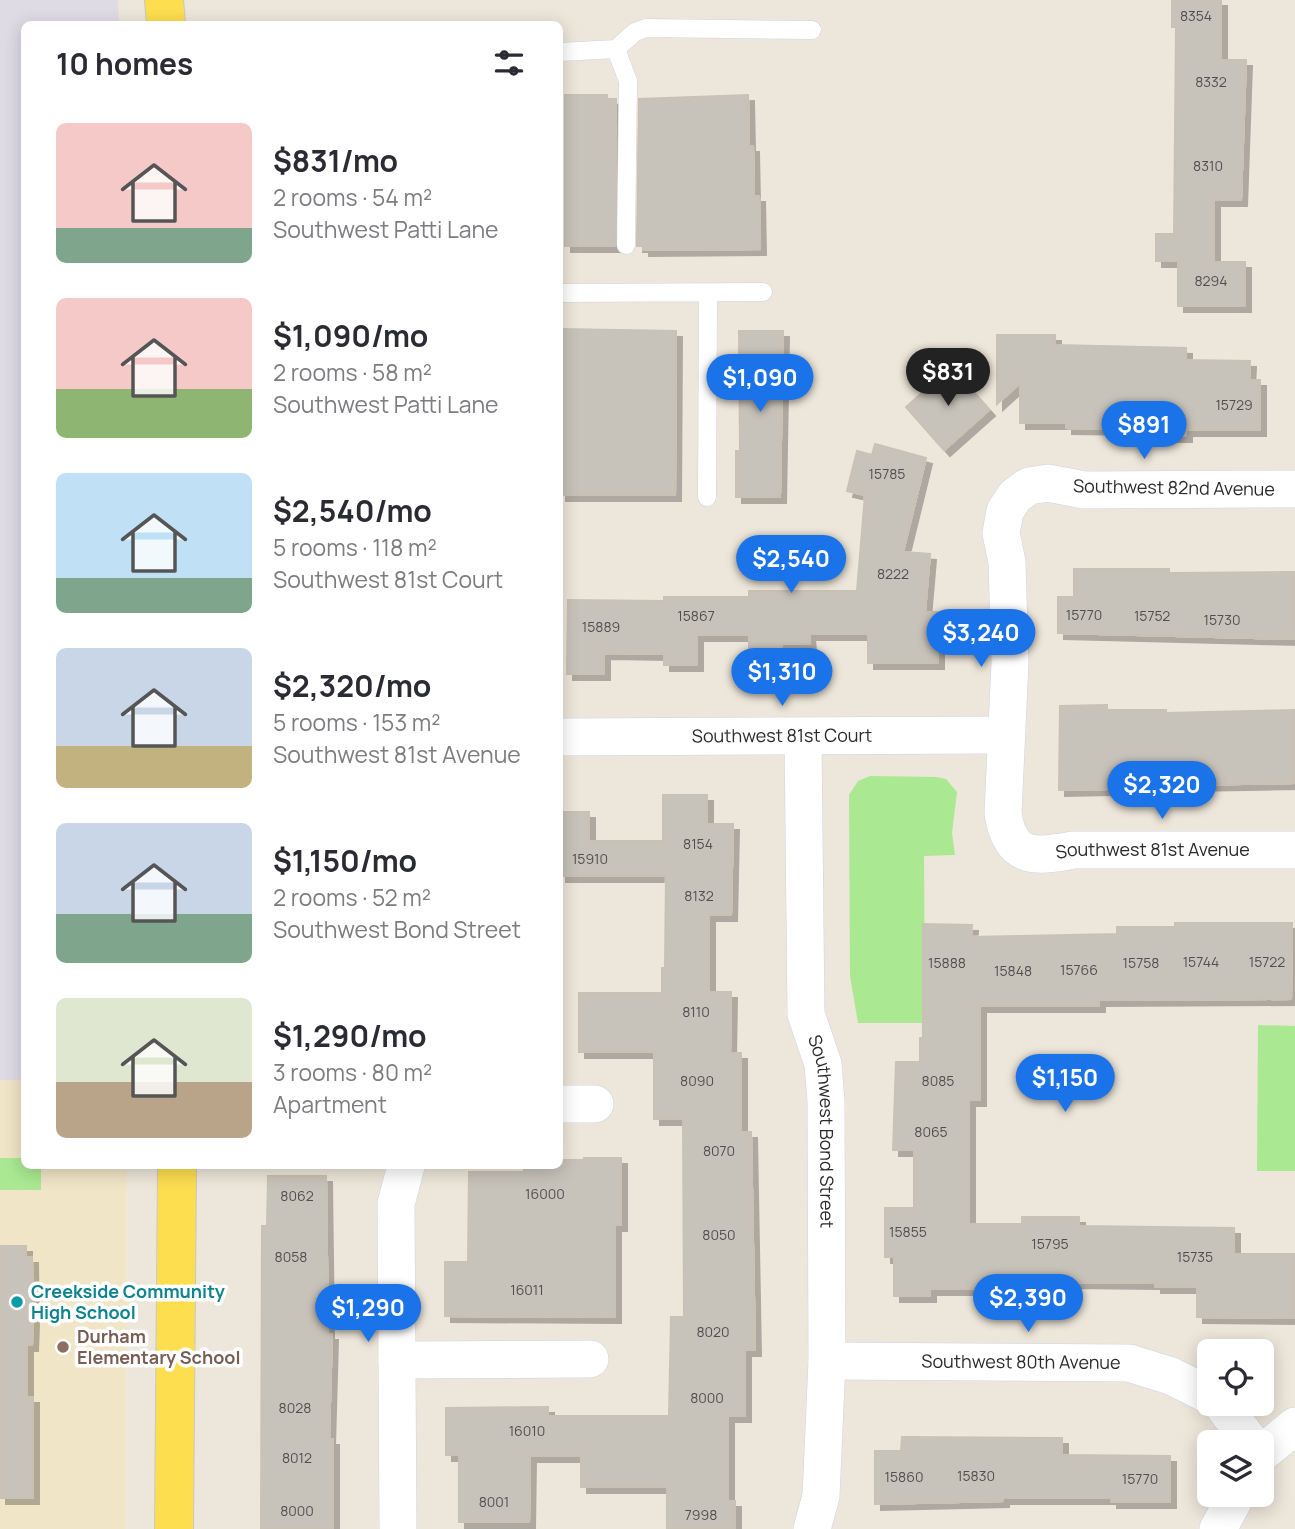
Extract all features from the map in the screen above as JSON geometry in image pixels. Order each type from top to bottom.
[{"type":"main road","points":[[164,0],[166,21]]},
{"type":"main road","points":[[174,1529],[177,1169]]},
{"type":"street","name":"Southwest 82nd Avenue","points":[[1005,735],[1010,663],[1007,562],[1001,533],[1005,511],[1015,496],[1029,486],[1048,483],[1084,490],[1295,489]]},
{"type":"street","name":"Southwest 81st Court","points":[[563,737],[1005,735]]},
{"type":"street","name":"Southwest 81st Avenue","points":[[1005,735],[1003,813],[1006,832],[1014,844],[1028,855],[1046,856],[1073,850],[1295,850]]},
{"type":"street","name":"Southwest Bond Street","points":[[803,737],[804,986],[806,1014],[822,1064],[826,1101],[827,1361],[821,1496],[812,1529]]},
{"type":"street","points":[[398,1529],[396,1203],[405,1169]]},
{"type":"street","points":[[397,1360],[590,1359]]},
{"type":"street","name":"Southwest 80th Avenue","points":[[827,1361],[1129,1363],[1171,1376],[1197,1389]]},
{"type":"street","points":[[1274,1443],[1295,1426]]},
{"type":"street","points":[[1218,1529],[1230,1507]]},
{"type":"lane","points":[[563,52],[616,49],[635,32],[646,27],[812,30]]},
{"type":"lane","points":[[616,49],[628,82],[626,245]]},
{"type":"lane","points":[[563,293],[763,292]]},
{"type":"lane","points":[[707,497],[708,293]]},
{"type":"shaded area","points":[[0,0],[118,0],[119,21],[21,21],[21,1080],[0,1080]]},
{"type":"shaded area","name":"Durham Elementary School","points":[[0,1080],[21,1080],[21,1169],[127,1169],[126,1529],[0,1529]]},
{"type":"green space","points":[[870,776],[936,777],[946,779],[957,792],[952,833],[955,855],[924,856],[925,1023],[858,1023],[850,976],[849,795],[858,781]]},
{"type":"green space","points":[[1258,1025],[1295,1026],[1295,1171],[1257,1171]]},
{"type":"green space","points":[[0,1158],[21,1158],[21,1169],[41,1169],[41,1190],[0,1190]]},
{"type":"building","points":[[1172,0],[1221,0],[1221,60],[1246,60],[1241,200],[1214,200],[1214,262],[1245,262],[1245,306],[1178,306],[1178,261],[1156,261],[1156,234],[1174,234],[1176,27],[1172,27]]},
{"type":"building","points":[[565,95],[607,95],[607,99],[616,99],[615,246],[565,246]]},
{"type":"building","points":[[748,95],[754,196],[759,196],[760,249],[643,250],[643,246],[637,246],[639,99]]},
{"type":"building","points":[[563,329],[676,331],[675,495],[563,495]]},
{"type":"building","points":[[739,331],[783,331],[780,497],[736,497],[736,451],[740,451]]},
{"type":"building","points":[[997,335],[1055,335],[1055,345],[1186,348],[1186,360],[1250,361],[1249,380],[1260,380],[1260,430],[1186,430],[1186,436],[1135,436],[1136,429],[1066,428],[1066,423],[1020,423],[1020,383],[997,404]]},
{"type":"building","points":[[951,367],[989,410],[944,450],[906,407]]},
{"type":"building","points":[[875,444],[926,458],[903,552],[930,554],[925,612],[938,612],[938,663],[868,663],[868,634],[809,634],[810,644],[782,644],[782,658],[749,658],[749,635],[697,635],[697,665],[664,665],[664,654],[604,653],[604,674],[567,674],[568,600],[664,601],[664,597],[749,597],[749,591],[857,591],[865,495],[847,491],[857,451],[872,455]]},
{"type":"building","points":[[1074,569],[1169,569],[1169,573],[1295,572],[1295,639],[1058,633],[1058,597],[1074,597]]},
{"type":"building","points":[[1107,705],[1107,710],[1166,710],[1166,713],[1294,710],[1294,783],[1181,785],[1181,781],[1107,780],[1107,789],[1059,790],[1060,706]]},
{"type":"building","points":[[663,795],[707,795],[707,824],[733,824],[731,915],[709,915],[709,992],[731,992],[730,1053],[741,1053],[741,1132],[751,1132],[755,1350],[745,1350],[745,1416],[728,1416],[728,1501],[735,1501],[735,1529],[667,1529],[667,1487],[581,1487],[581,1456],[530,1456],[529,1522],[459,1522],[459,1455],[446,1455],[446,1408],[548,1407],[548,1416],[669,1416],[671,1317],[684,1317],[683,1119],[654,1119],[654,1052],[579,1052],[579,993],[662,993],[662,968],[665,968],[666,876],[563,876],[563,812],[589,812],[589,841],[663,841]]},
{"type":"building","points":[[1175,923],[1292,923],[1291,999],[1099,1000],[1099,1006],[980,1006],[980,1100],[969,1100],[969,1224],[1022,1224],[1022,1217],[1079,1217],[1079,1226],[1234,1228],[1234,1254],[1295,1254],[1295,1318],[1197,1317],[1197,1287],[1155,1287],[1155,1283],[1061,1282],[1061,1296],[1022,1296],[1022,1289],[930,1289],[930,1296],[894,1296],[894,1257],[885,1257],[885,1208],[914,1208],[914,1150],[893,1150],[896,1062],[920,1062],[920,1038],[923,1038],[923,924],[972,925],[971,937],[1117,934],[1117,927],[1175,927]]},
{"type":"building","points":[[621,1158],[621,1225],[615,1225],[615,1317],[445,1316],[445,1262],[468,1262],[469,1172],[563,1169],[563,1160]]},
{"type":"building","points":[[268,1176],[326,1176],[328,1334],[332,1334],[329,1439],[333,1439],[333,1529],[261,1529],[262,1226],[267,1226]]},
{"type":"building","points":[[0,1246],[26,1246],[26,1257],[32,1257],[33,1319],[32,1345],[27,1345],[27,1397],[33,1397],[33,1498],[0,1498]]},
{"type":"building","points":[[902,1437],[1062,1438],[1062,1455],[1170,1456],[1170,1502],[1111,1502],[1111,1498],[1003,1498],[1003,1501],[875,1504],[875,1451],[901,1451]]},
{"type":"place","name":"Creekside Community High School","points":[[17,1302]]},
{"type":"place","name":"Durham Elementary School","points":[[63,1347]]}]
